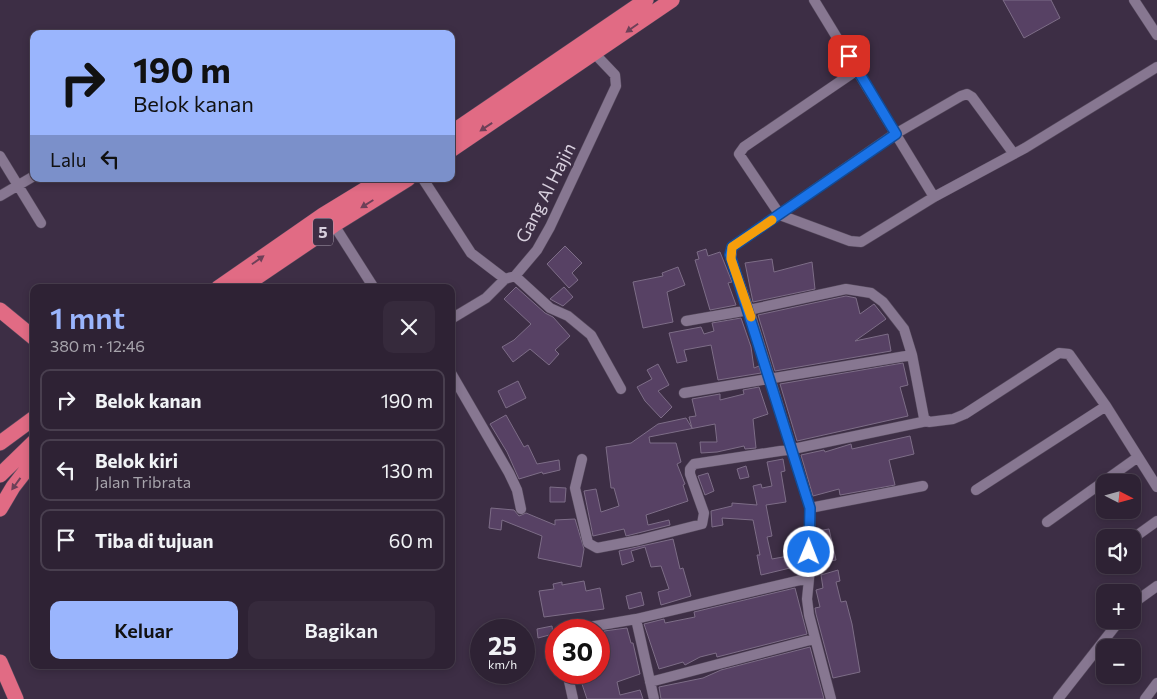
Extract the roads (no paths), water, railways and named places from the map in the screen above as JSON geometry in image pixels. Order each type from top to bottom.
[{"type":"highway","points":[[455,147],[646,0]]},
{"type":"highway","points":[[549,75],[595,54],[672,0]]},
{"type":"highway","points":[[455,131],[517,98]]},
{"type":"highway","name":"5","points":[[224,284],[323,215],[377,182]]},
{"type":"highway","name":"5","points":[[247,284],[334,224],[403,182]]},
{"type":"highway","points":[[0,310],[30,335]]},
{"type":"highway","points":[[0,442],[30,421]]},
{"type":"highway","points":[[0,475],[30,446]]},
{"type":"highway","points":[[0,509],[13,487],[30,465]]},
{"type":"highway","points":[[0,648],[14,692]]},
{"type":"highway","points":[[0,662],[14,692]]},
{"type":"street","points":[[814,0],[934,197]]},
{"type":"street","points":[[1134,0],[1157,35]]},
{"type":"street","name":"Gang Al Hajin","points":[[455,317],[486,298],[510,278],[537,250],[564,198],[616,86],[615,75],[595,54]]},
{"type":"street","points":[[857,70],[739,151],[740,158],[775,218],[850,241],[861,242],[934,197],[1014,154],[1157,67]]},
{"type":"street","points":[[830,699],[814,639],[807,599],[810,508],[793,449],[730,255],[732,247],[896,134],[967,94],[972,97],[1014,154]]},
{"type":"street","points":[[0,156],[16,186],[41,223]]},
{"type":"street","points":[[0,196],[30,178]]},
{"type":"street","points":[[425,182],[471,253],[510,278],[550,308],[568,316],[591,335],[621,389]]},
{"type":"street","points":[[334,224],[372,284]]},
{"type":"street","points":[[686,321],[749,310],[834,291],[858,290],[871,293],[883,302],[904,330],[912,355],[924,418],[928,421]]},
{"type":"street","points":[[582,459],[575,488],[588,543],[593,548],[600,548],[639,540],[702,524],[704,513],[690,474],[690,469],[694,464],[793,449],[928,421],[953,419],[1059,353],[1064,352],[1069,354],[1106,406],[1157,487]]},
{"type":"street","points":[[684,393],[912,355]]},
{"type":"street","points":[[455,380],[509,473],[517,490],[521,509]]},
{"type":"street","points":[[976,490],[1106,406]]},
{"type":"street","points":[[1047,522],[1138,457]]},
{"type":"street","points":[[810,508],[923,486]]},
{"type":"street","points":[[1141,533],[1157,521]]},
{"type":"street","points":[[610,623],[809,578]]},
{"type":"street","points":[[1141,598],[1157,586]]},
{"type":"street","points":[[636,618],[654,699]]},
{"type":"street","points":[[1058,699],[1113,629]]},
{"type":"street","points":[[650,682],[814,639]]},
{"type":"street","points":[[570,684],[574,699]]},
{"type":"street","points":[[1145,699],[1157,684]]}]
